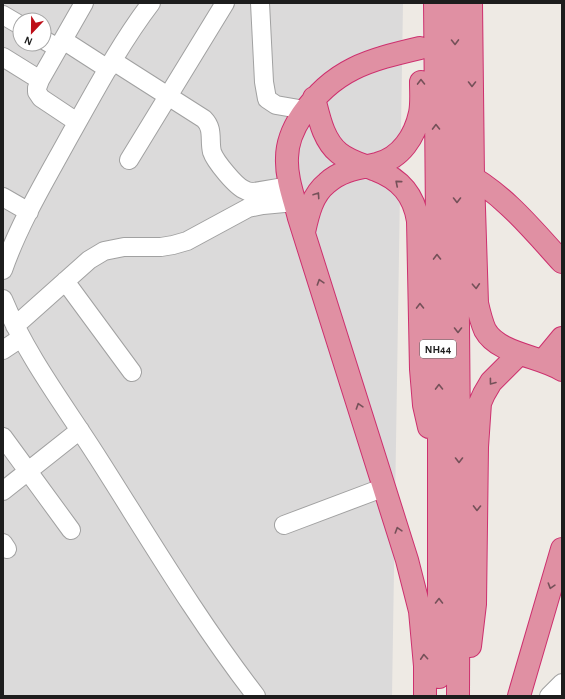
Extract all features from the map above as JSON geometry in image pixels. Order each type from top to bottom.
[{"type":"highway","points":[[304,232],[312,202],[326,183],[339,174],[364,166],[384,162],[397,155],[404,148],[414,132],[421,103],[420,3]]},
{"type":"highway","name":"NH44","points":[[435,3],[439,454],[452,694]]},
{"type":"highway","name":"NH44","points":[[452,694],[465,173],[455,3]]},
{"type":"highway","points":[[471,3],[465,173],[480,320],[491,338],[499,344],[519,354],[542,361],[562,370]]},
{"type":"highway","points":[[420,48],[379,58],[350,69],[320,91],[310,104],[293,132],[286,157],[292,194],[407,560],[420,611],[425,666],[425,696]]},
{"type":"highway","points":[[310,104],[333,146],[339,153],[395,180],[412,198],[418,221],[422,388],[427,422],[439,454]]},
{"type":"highway","points":[[465,173],[503,200],[562,262]]},
{"type":"highway","points":[[542,361],[562,338]]},
{"type":"highway","points":[[452,694],[469,649],[476,604],[477,447],[480,403],[491,382],[519,354]]},
{"type":"highway","points":[[519,696],[562,549]]},
{"type":"street","points":[[77,122],[41,98],[37,92],[37,88],[55,43],[84,3]]},
{"type":"street","points":[[3,270],[29,212],[77,122],[111,65],[151,3]]},
{"type":"street","points":[[129,160],[225,3]]},
{"type":"street","points":[[260,3],[264,82],[267,99],[276,105],[310,104]]},
{"type":"street","points":[[3,15],[12,21]]},
{"type":"street","points":[[55,43],[111,65],[167,96],[204,119],[211,129],[211,146],[214,156],[222,169],[241,188],[250,192],[292,194]]},
{"type":"street","points":[[3,57],[40,80]]},
{"type":"street","points":[[3,350],[65,281],[89,260],[104,251],[124,247],[161,247],[187,241],[248,208],[262,205],[292,194]]},
{"type":"street","points":[[3,197],[29,212]]},
{"type":"street","points":[[65,281],[132,372]]},
{"type":"street","points":[[3,299],[18,332],[51,387],[195,610],[256,696]]},
{"type":"street","points":[[3,491],[80,430]]},
{"type":"street","points":[[3,437],[71,530]]},
{"type":"street","points":[[284,525],[385,487]]},
{"type":"street","points":[[549,696],[562,683]]},
{"type":"shaded area","points":[[3,3],[403,3],[392,696],[3,696]]}]
